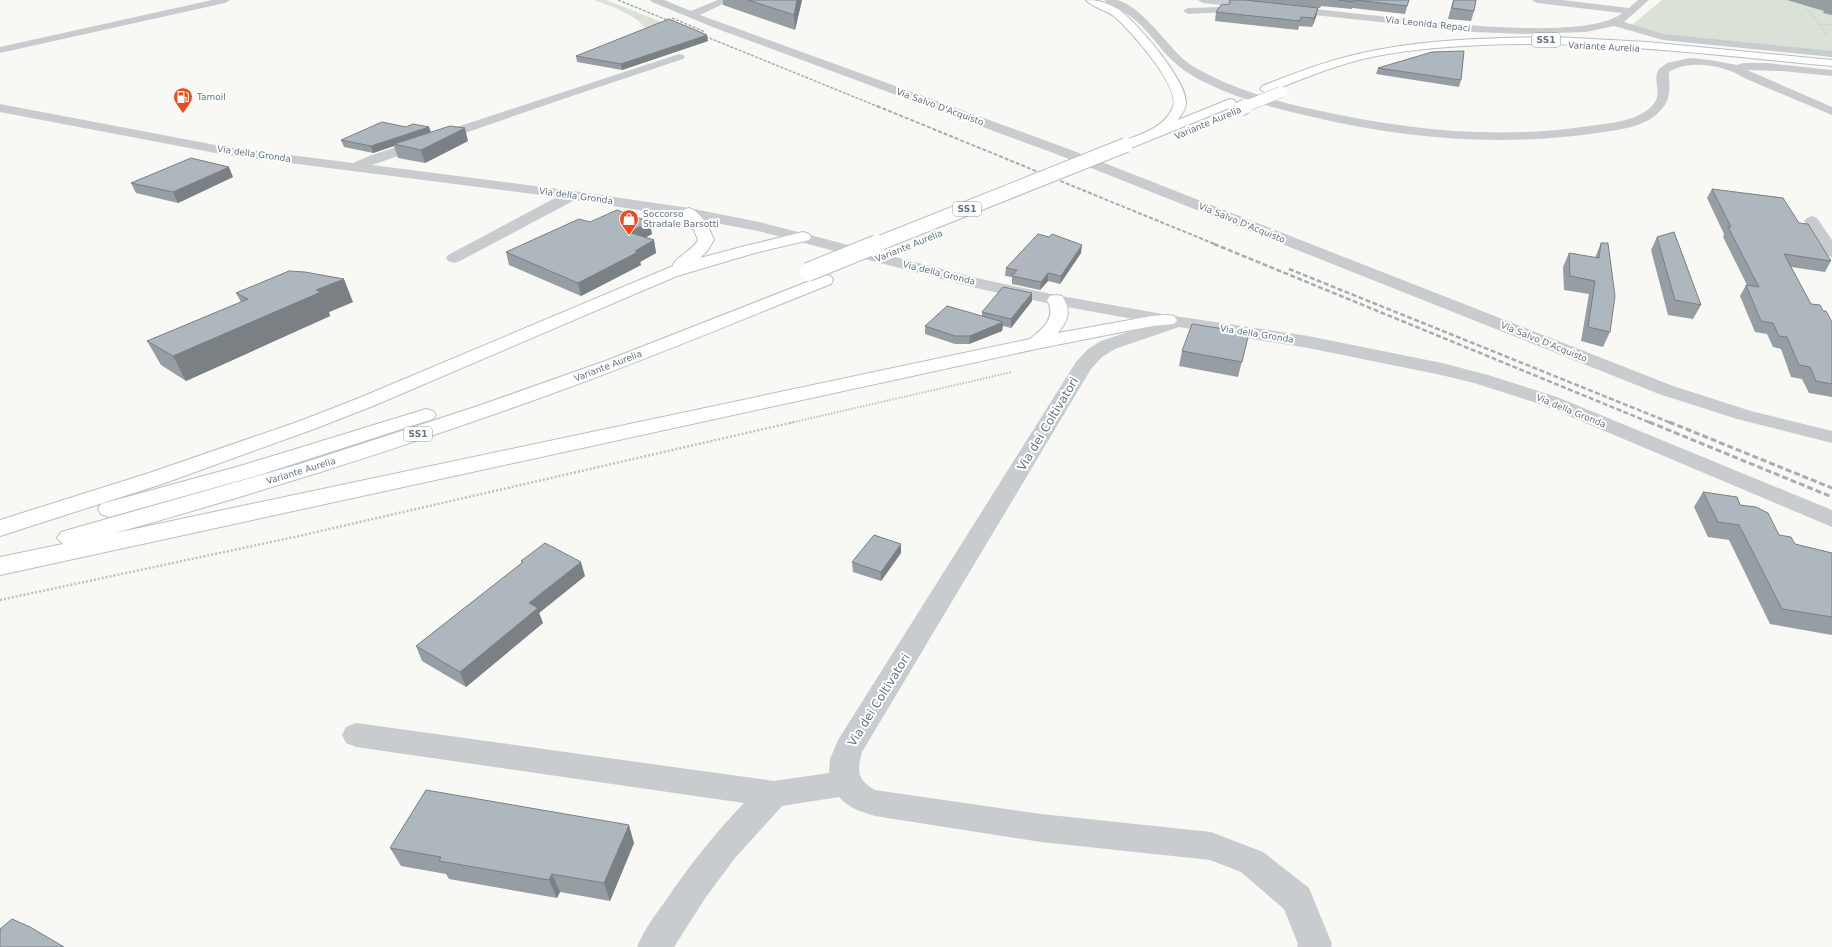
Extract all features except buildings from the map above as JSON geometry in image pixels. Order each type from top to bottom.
[{"type":"highway","points":[[1091,0],[1117,13],[1129,24],[1176,85],[1180,95],[1180,104],[1172,119],[1160,131]]},
{"type":"highway","name":"Variante Aurelia","points":[[0,537],[248,471],[449,407],[816,276],[1140,151],[1235,106],[1266,88],[1323,66],[1356,57],[1413,47],[1488,41],[1560,40],[1628,43],[1832,63]]},
{"type":"highway","name":"Variante Aurelia","points":[[0,557],[243,489],[434,428],[545,390],[651,350],[816,276],[1160,131],[1372,61],[1435,50],[1498,45],[1550,44],[1632,48],[1832,68]]},
{"type":"highway","points":[[671,272],[697,253],[704,245],[706,240],[702,230],[689,213]]},
{"type":"highway","points":[[0,528],[164,476],[307,425],[366,402],[671,272],[751,249],[803,238]]},
{"type":"highway","points":[[1036,343],[1047,335],[1061,314],[1060,305],[1056,300]]},
{"type":"highway","points":[[0,566],[1036,343],[1152,321],[1174,321]]},
{"type":"street","points":[[0,50],[225,0]]},
{"type":"street","name":"Via Salvo D'Acquisto","points":[[655,0],[691,15],[1066,153],[1666,390],[1744,414],[1832,437]]},
{"type":"street","points":[[691,15],[726,0]]},
{"type":"street","points":[[1109,0],[1125,7],[1140,18],[1182,63],[1224,86],[1264,101],[1348,121],[1404,129],[1494,135],[1552,134],[1594,130],[1635,120],[1658,108],[1665,98],[1663,71],[1670,66],[1679,63],[1695,62],[1738,69],[1748,76],[1832,111]]},
{"type":"street","name":"Via Leonida Repaci","points":[[1203,0],[1473,29],[1525,31],[1595,28],[1615,23],[1644,0]]},
{"type":"street","points":[[1308,11],[1315,0]]},
{"type":"street","points":[[1537,0],[1631,11]]},
{"type":"street","points":[[1188,11],[1218,9],[1440,28],[1473,29]]},
{"type":"street","points":[[1615,23],[1663,37],[1832,54]]},
{"type":"street","points":[[355,168],[374,159],[555,97],[679,57]]},
{"type":"street","points":[[1738,69],[1742,66],[1757,66],[1832,73]]},
{"type":"street","name":"Via della Gronda","points":[[0,108],[226,150],[355,168],[573,195],[689,213],[759,227],[980,284],[1056,300],[1174,321],[1308,342],[1422,364],[1482,379],[1550,402],[1832,519]]},
{"type":"street","points":[[454,258],[573,195]]},
{"type":"street","points":[[1812,221],[1832,252]]},
{"type":"street","name":"Via dei Coltivatori","points":[[846,783],[843,767],[848,749],[1083,366],[1095,353],[1108,345],[1174,321]]},
{"type":"street","points":[[356,734],[774,794],[846,783],[864,800],[892,806],[1041,828],[1211,846],[1252,862],[1297,899],[1315,944],[1314,947]]},
{"type":"street","points":[[654,947],[684,901],[749,817],[774,794]]},
{"type":"path","points":[[1807,8],[1830,39]]},
{"type":"path","points":[[1819,24],[1832,25]]},
{"type":"path","points":[[0,600],[307,535],[1019,370]]},
{"type":"shaded area","points":[[594,0],[606,0],[687,32],[657,38],[636,19],[618,9]]},
{"type":"shaded area","points":[[1662,0],[1832,0],[1832,53],[1661,36],[1632,25]]},
{"type":"railway","points":[[618,0],[677,24]]},
{"type":"railway","points":[[672,18],[705,32]]},
{"type":"railway","points":[[697,33],[879,107]]},
{"type":"railway","points":[[877,106],[1217,245]]},
{"type":"railway","points":[[1214,244],[1651,423]]},
{"type":"railway","points":[[1289,269],[1671,423]]},
{"type":"railway","points":[[1649,422],[1832,497]]},
{"type":"railway","points":[[1669,422],[1832,488]]},
{"type":"place","name":"Tamoil","points":[[183,114]]},
{"type":"place","name":"Soccorso Stradale Barsotti","points":[[629,236]]}]
